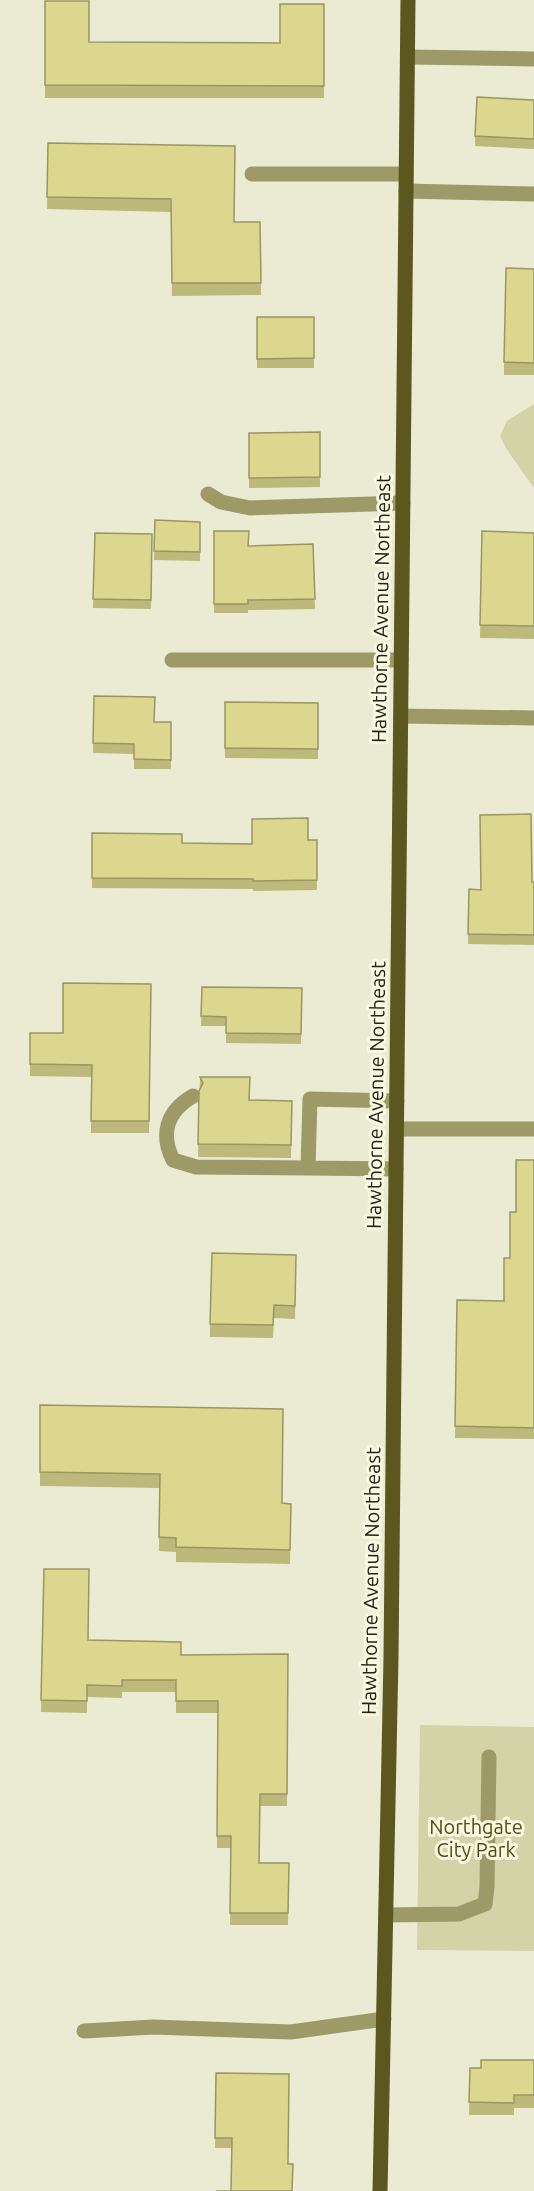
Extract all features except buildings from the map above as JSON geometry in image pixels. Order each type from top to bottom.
[{"type":"main road","name":"Hawthorne Avenue Northeast","points":[[381,2191],[392,1658],[408,0]]},
{"type":"lane","points":[[408,57],[534,59]]},
{"type":"lane","points":[[252,174],[406,174]]},
{"type":"lane","points":[[406,191],[534,194]]},
{"type":"lane","points":[[208,494],[221,502],[250,508],[403,503]]},
{"type":"lane","points":[[172,660],[401,660]]},
{"type":"lane","points":[[401,716],[534,718]]},
{"type":"lane","points":[[193,1096],[180,1104],[167,1126],[166,1145],[173,1160],[196,1167],[396,1169]]},
{"type":"lane","points":[[308,1168],[310,1099],[397,1101]]},
{"type":"lane","points":[[397,1129],[534,1129]]},
{"type":"lane","points":[[386,1915],[459,1914],[485,1904],[488,1887],[489,1757]]},
{"type":"lane","points":[[84,2031],[153,2027],[291,2032],[384,2019]]},
{"type":"green space","points":[[534,404],[534,488],[507,450],[500,436],[507,421]]},
{"type":"green space","name":"Northgate City Park","points":[[420,1725],[534,1727],[534,1951],[417,1950]]}]
